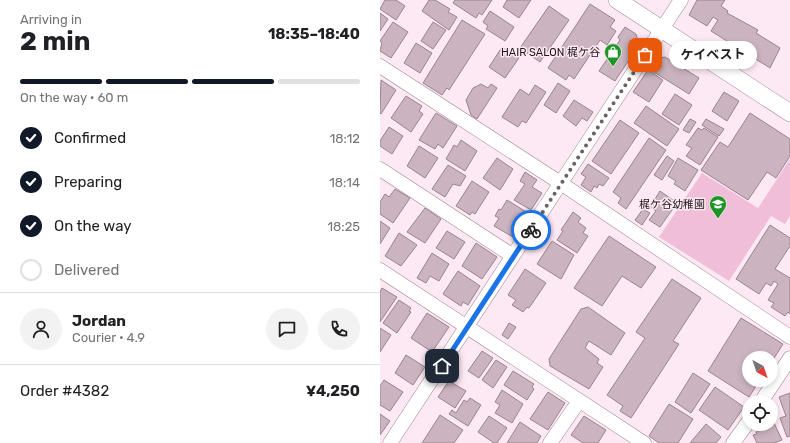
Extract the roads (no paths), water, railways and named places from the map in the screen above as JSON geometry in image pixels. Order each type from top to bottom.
[{"type":"street","points":[[618,0],[790,113]]},
{"type":"street","points":[[390,443],[468,328],[513,256],[562,184],[681,0]]},
{"type":"street","points":[[380,66],[562,184],[790,337]]},
{"type":"street","points":[[380,169],[513,256]]},
{"type":"street","points":[[380,270],[644,443]]},
{"type":"street","points":[[766,395],[790,358]]},
{"type":"street","points":[[550,443],[579,401]]},
{"type":"street","points":[[733,443],[742,431]]},
{"type":"place","name":"ケイベスト","points":[[645,55]]},
{"type":"place","name":"HAIR SALON 梶ケ谷","points":[[613,67]]},
{"type":"place","name":"梶ケ谷幼稚園","points":[[718,219]]}]
